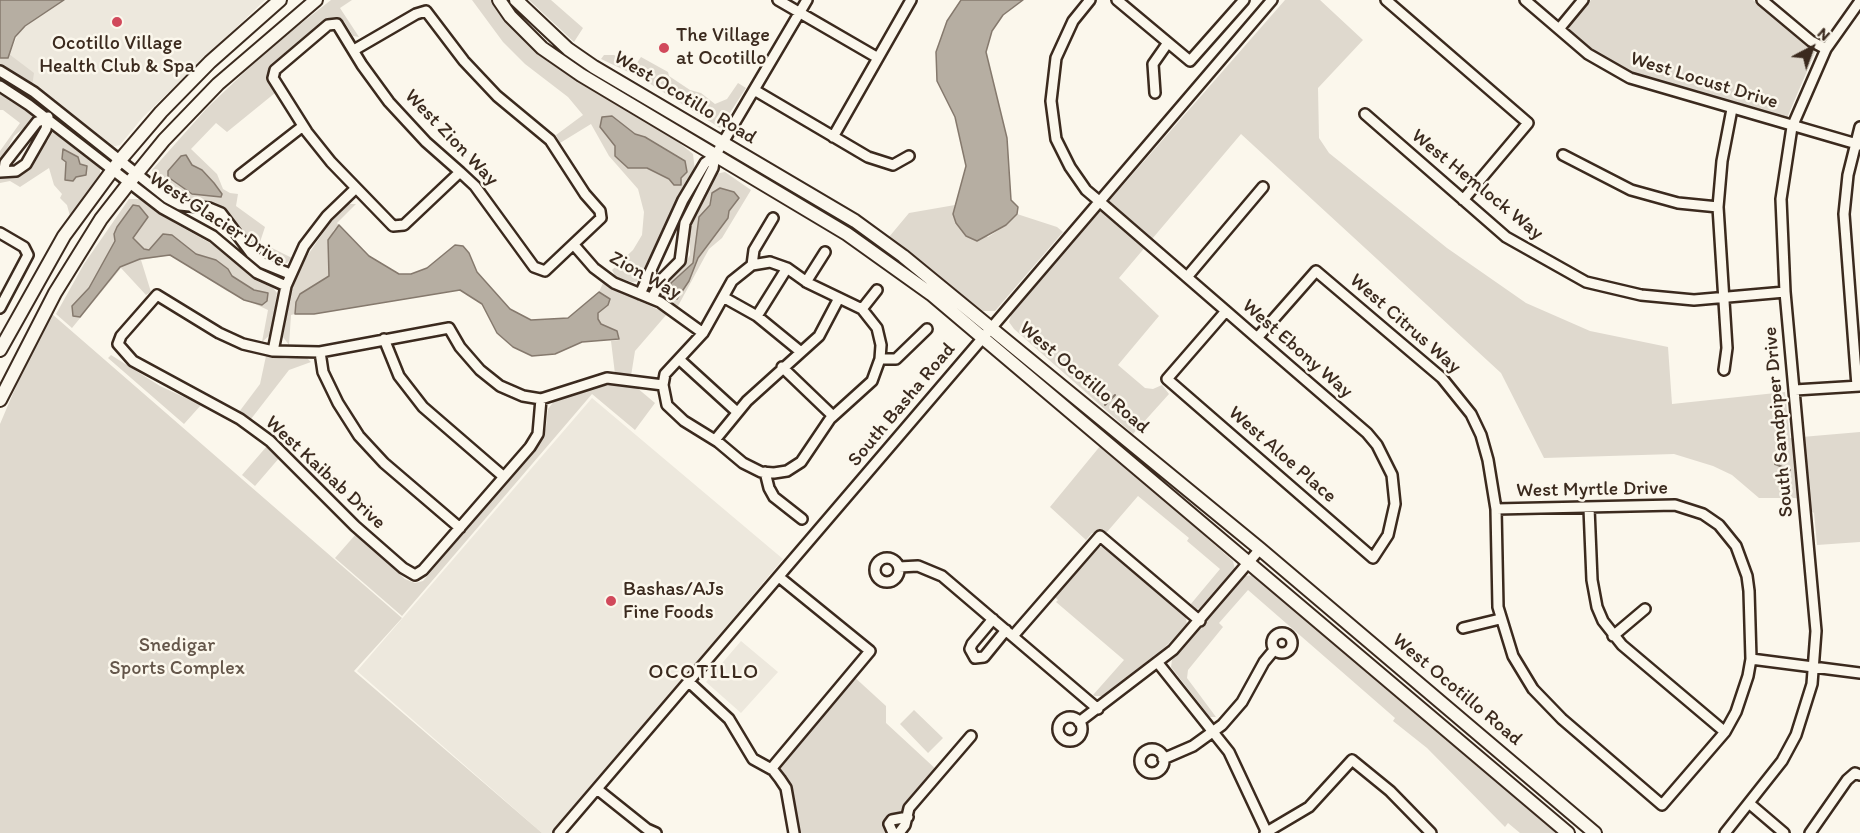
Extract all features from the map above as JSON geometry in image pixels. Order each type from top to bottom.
[{"type":"main road","points":[[0,350],[64,236],[116,165],[181,90],[280,0]]},
{"type":"main road","points":[[0,400],[55,293],[101,219],[133,178],[203,99],[280,28],[316,0]]},
{"type":"main road","name":"West Ocotillo Road","points":[[499,0],[510,16],[542,48],[581,75],[878,254],[983,337],[1568,833]]},
{"type":"main road","name":"West Ocotillo Road","points":[[516,0],[536,21],[588,63],[855,221],[912,262],[1260,549],[1595,833]]},
{"type":"main road","points":[[265,12],[280,28]]},
{"type":"main road","points":[[530,36],[550,45],[576,63],[588,63]]},
{"type":"street","points":[[778,0],[878,58]]},
{"type":"street","points":[[652,298],[662,279],[680,261],[685,223],[713,168],[716,156],[807,0]]},
{"type":"street","points":[[832,137],[911,0]]},
{"type":"street","name":"West Ebony Way","points":[[1090,0],[1073,21],[1056,58],[1050,101],[1056,139],[1079,182],[1099,201],[1367,433],[1386,459],[1392,475],[1395,504],[1388,535],[1373,558]]},
{"type":"street","points":[[1117,0],[1190,61],[1244,0]]},
{"type":"street","name":"South Basha Road","points":[[559,833],[1272,0]]},
{"type":"street","points":[[1386,0],[1528,123],[1463,200]]},
{"type":"street","name":"West Locust Drive","points":[[1525,0],[1588,54],[1615,72],[1646,84],[1858,145]]},
{"type":"street","points":[[1559,29],[1583,0]]},
{"type":"street","points":[[1762,0],[1811,41],[1826,49]]},
{"type":"street","name":"South Sandpiper Drive","points":[[1725,833],[1773,775],[1796,735],[1808,700],[1815,666],[1816,631],[1785,292],[1781,199],[1792,126],[1826,49],[1860,1]]},
{"type":"street","points":[[354,50],[416,14],[426,11],[464,61],[497,96],[550,140],[585,194],[600,211],[601,218],[574,245]]},
{"type":"street","name":"West Zion Way","points":[[303,126],[273,78],[275,70],[328,25],[337,24],[389,102],[426,142],[489,202],[534,267],[545,271],[574,245]]},
{"type":"street","points":[[1155,93],[1153,64],[1167,44]]},
{"type":"street","points":[[0,71],[25,86],[54,109],[116,165]]},
{"type":"street","points":[[0,86],[133,178]]},
{"type":"street","points":[[756,91],[868,157],[893,165],[909,156]]},
{"type":"street","points":[[46,119],[45,129],[20,169],[12,172],[2,171],[5,163],[37,122],[46,119],[54,109]]},
{"type":"street","points":[[1724,370],[1727,348],[1718,207],[1722,161],[1732,109]]},
{"type":"street","name":"West Hemlock Way","points":[[1365,114],[1506,237],[1586,282],[1669,299],[1724,299],[1785,292]]},
{"type":"street","points":[[240,175],[303,126],[355,189],[393,226],[398,226],[404,225],[460,172]]},
{"type":"street","points":[[1795,390],[1859,386],[1844,214],[1848,175],[1858,145],[1860,127]]},
{"type":"street","points":[[18,146],[30,156]]},
{"type":"street","points":[[1563,155],[1631,190],[1678,203],[1718,207]]},
{"type":"street","points":[[640,294],[658,259],[683,200],[705,163],[716,156]]},
{"type":"street","name":"West Glacier Drive","points":[[133,178],[180,205],[216,211],[251,253],[263,262],[290,274]]},
{"type":"street","name":"West Glacier Drive","points":[[133,178],[170,213],[213,236],[257,273],[286,286]]},
{"type":"street","points":[[1187,277],[1263,187]]},
{"type":"street","points":[[355,189],[327,216],[304,246],[286,286],[273,351],[320,352],[449,327],[460,347],[500,386],[523,396],[541,399],[608,378],[663,385]]},
{"type":"street","points":[[752,265],[754,250],[773,218]]},
{"type":"street","points":[[213,236],[227,222]]},
{"type":"street","points":[[0,233],[24,246],[28,255],[0,308]]},
{"type":"street","name":"Zion Way","points":[[574,245],[594,268],[614,283],[652,298],[703,333]]},
{"type":"street","points":[[806,282],[825,252]]},
{"type":"street","points":[[658,259],[666,267],[675,268]]},
{"type":"street","points":[[770,262],[787,268],[806,282],[862,309],[877,328],[881,345],[880,359],[872,381],[833,416],[801,462],[787,471],[765,472],[743,464],[715,440],[684,421],[667,405],[663,385],[665,374],[703,333],[732,281],[752,265],[770,262]]},
{"type":"street","points":[[757,315],[787,268]]},
{"type":"street","name":"West Citrus Way","points":[[1257,338],[1316,271],[1442,378],[1458,396],[1481,435],[1492,479],[1496,509],[1496,591],[1500,619],[1513,657],[1533,689],[1562,719],[1662,805]]},
{"type":"street","points":[[1849,273],[1860,273]]},
{"type":"street","points":[[862,309],[877,290]]},
{"type":"street","name":"West Kaibab Drive","points":[[273,351],[243,344],[219,333],[157,295],[121,336],[118,344],[133,361],[240,419],[270,441],[355,526],[403,568],[415,575],[423,570],[460,528]]},
{"type":"street","points":[[723,297],[757,315],[801,352]]},
{"type":"street","points":[[715,440],[737,412],[782,367],[819,336],[839,298]]},
{"type":"street","name":"West Aloe Place","points":[[1226,311],[1167,379],[1373,558]]},
{"type":"street","points":[[880,359],[896,358],[927,329]]},
{"type":"street","points":[[384,339],[399,376],[423,407],[504,477]]},
{"type":"street","points":[[320,352],[323,372],[338,403],[360,436],[384,463],[460,528],[538,434],[541,399]]},
{"type":"street","points":[[680,360],[737,412]]},
{"type":"street","points":[[782,367],[833,416]]},
{"type":"street","points":[[765,472],[774,497],[802,519]]},
{"type":"street","name":"West Myrtle Drive","points":[[1496,509],[1675,505],[1697,511],[1719,525],[1736,546],[1747,576],[1751,659],[1736,712],[1725,732],[1662,805]]},
{"type":"street","points":[[1589,508],[1592,579],[1597,607],[1613,636],[1725,732]]},
{"type":"street","points":[[993,619],[972,644],[970,649],[975,658],[984,657],[1010,633],[1100,536],[1200,621]]},
{"type":"street","points":[[1079,722],[1158,663],[1200,621],[1260,549]]},
{"type":"street","points":[[899,567],[918,566],[936,572],[1098,709]]},
{"type":"street","points":[[771,769],[870,651],[779,577]]},
{"type":"street","points":[[1613,636],[1644,609]]},
{"type":"street","points":[[1463,628],[1500,619]]},
{"type":"street","points":[[1163,759],[1193,746],[1214,732],[1242,702],[1275,650]]},
{"type":"street","points":[[1751,659],[1860,673]]},
{"type":"street","points":[[1158,663],[1235,761],[1266,833],[1309,807],[1352,760],[1390,791],[1431,833]]},
{"type":"street","points":[[689,682],[729,719],[753,759],[771,769],[786,788],[794,833]]},
{"type":"street","points":[[899,833],[908,817],[909,808],[971,735]]},
{"type":"street","points":[[1810,833],[1847,780],[1858,774]]},
{"type":"street","points":[[597,789],[647,829],[656,833]]},
{"type":"street","points":[[1750,804],[1784,833]]},
{"type":"street","points":[[893,833],[889,824],[892,820],[908,817]]},
{"type":"shaded area","points":[[0,0],[64,0],[25,26],[15,37],[8,58],[0,58]]},
{"type":"shaded area","points":[[64,0],[265,0],[143,117],[120,145],[112,147],[32,86],[0,67],[0,58],[8,58],[19,32],[35,18]]},
{"type":"shaded area","points":[[961,0],[1023,0],[1003,15],[992,31],[986,52],[1007,138],[1011,200],[1018,207],[1017,214],[1006,225],[977,241],[966,236],[956,223],[953,214],[966,166],[955,117],[937,81],[936,52],[947,21]]},
{"type":"shaded area","points":[[612,116],[635,134],[645,137],[685,161],[687,172],[681,178],[681,185],[674,185],[669,179],[647,168],[628,168],[615,156],[615,146],[600,127],[602,117]]},
{"type":"shaded area","points":[[63,149],[78,157],[80,164],[87,166],[86,175],[76,177],[73,181],[65,180],[66,162],[62,159]]},
{"type":"shaded area","points":[[186,155],[192,165],[202,170],[214,183],[222,194],[221,197],[192,194],[168,177],[168,171],[181,156]]},
{"type":"shaded area","points":[[720,188],[734,192],[739,198],[729,211],[728,218],[698,258],[689,281],[677,299],[669,294],[671,283],[693,263],[699,217],[710,205],[712,193]]},
{"type":"shaded area","points":[[133,205],[139,206],[148,217],[133,238],[144,249],[149,250],[163,234],[172,235],[196,254],[216,260],[228,269],[232,276],[254,290],[268,293],[267,301],[262,305],[244,300],[170,255],[140,259],[120,267],[80,317],[73,316],[72,306],[89,288],[115,241],[114,234],[117,227]]},
{"type":"shaded area","points":[[339,225],[369,256],[399,274],[411,274],[427,268],[455,245],[463,246],[469,253],[477,272],[510,309],[531,320],[568,318],[599,292],[610,299],[608,305],[598,313],[598,319],[601,324],[617,331],[619,339],[582,342],[555,354],[532,356],[513,347],[497,333],[482,304],[460,290],[314,314],[295,314],[296,302],[300,294],[329,276],[328,240]]},
{"type":"shaded area","points":[[592,398],[783,559],[553,833],[542,833],[357,671]]},
{"type":"shaded area","points":[[741,641],[778,672],[741,713],[706,682]]},
{"type":"green space","points":[[331,0],[352,0],[340,8],[359,37],[353,36],[344,21],[328,19],[271,64],[267,76],[275,93],[227,132],[216,123],[191,149],[217,174],[223,189],[238,194],[236,206],[265,227],[260,242],[292,258],[287,263],[279,264],[258,250],[225,209],[186,202],[170,194],[153,179],[152,170],[207,108],[271,47]]},
{"type":"green space","points":[[472,0],[491,0],[510,24],[546,59],[677,141],[693,154],[695,171],[644,281],[632,282],[616,277],[612,270],[633,250],[642,235],[644,212],[638,189],[609,156],[591,124],[560,143],[556,135],[583,115],[568,97],[525,64],[503,42]]},
{"type":"green space","points":[[529,0],[551,0],[583,28],[574,42]]},
{"type":"green space","points":[[1285,0],[1320,0],[1363,40],[1318,88],[1319,138],[1329,153],[1447,248],[1526,303],[1590,331],[1668,347],[1672,404],[1785,392],[1790,438],[1860,432],[1860,542],[1817,545],[1814,513],[1796,498],[1759,498],[1732,475],[1713,466],[1674,454],[1544,458],[1501,373],[1241,134],[1119,278],[1159,316],[1118,365],[1145,388],[1153,389],[1162,385],[1169,394],[1133,434],[1014,329],[1009,322],[1012,312]]},
{"type":"green space","points":[[1591,0],[1753,0],[1816,50],[1787,118],[1663,84],[1616,67],[1566,29]]},
{"type":"green space","points":[[9,54],[34,73],[32,86],[0,67],[0,58],[8,58]]},
{"type":"green space","points":[[604,55],[614,55],[634,67],[641,57],[668,72],[669,76],[690,90],[701,93],[715,104],[727,99],[738,83],[746,88],[720,128],[641,78],[601,59]]},
{"type":"green space","points":[[0,91],[33,112],[36,118],[14,136],[0,162],[0,151],[20,123],[0,110]]},
{"type":"green space","points":[[56,131],[100,166],[100,174],[70,216],[67,205],[60,198],[62,194],[54,185],[49,168],[20,187],[10,181],[0,183],[0,179],[27,170],[39,145],[48,141],[51,133]]},
{"type":"green space","points":[[725,172],[751,190],[722,238],[709,249],[678,306],[665,301],[662,291],[668,281],[682,269],[690,255],[690,223],[699,203],[715,174]]},
{"type":"green space","points":[[129,199],[140,199],[176,224],[219,248],[255,280],[273,288],[277,293],[271,334],[262,342],[268,310],[227,291],[170,255],[141,260],[151,292],[146,295],[121,268],[72,328],[56,314],[84,264]]},
{"type":"green space","points":[[349,204],[356,204],[337,223],[339,225],[333,231],[329,276],[296,302],[295,314],[291,315],[289,345],[283,337],[291,291],[299,268],[329,224]]},
{"type":"green space","points":[[955,205],[953,214],[988,237],[1017,214],[1057,227],[1063,232],[995,311],[983,311],[889,237],[909,213]]},
{"type":"green space","points":[[603,283],[667,314],[635,351],[631,376],[615,374],[611,341],[619,340],[619,335],[601,324],[598,319],[598,313],[608,305],[605,295],[599,292]]},
{"type":"green space","name":"Snedigar Sports Complex","points":[[52,314],[402,618],[354,671],[542,833],[0,833],[0,424],[23,370]]},
{"type":"green space","points":[[111,355],[160,386],[201,405],[184,424],[108,358]]},
{"type":"green space","points":[[266,356],[286,359],[306,357],[311,362],[289,370],[251,419],[239,412],[260,384]]},
{"type":"green space","points":[[611,385],[636,387],[655,403],[635,430],[592,394],[402,616],[335,558],[356,534],[405,579],[415,583],[423,581],[540,443],[546,428],[548,409],[554,401],[585,389]]},
{"type":"green space","points":[[1101,445],[1233,561],[1235,570],[1203,608],[1196,609],[1190,605],[1220,569],[1187,541],[1189,538],[1138,496],[1107,532],[1092,533],[1086,540],[1050,507]]},
{"type":"green space","points":[[267,446],[280,457],[255,486],[242,475]]},
{"type":"green space","points":[[1099,547],[1104,547],[1186,617],[1187,626],[1165,647],[1102,696],[1095,696],[1093,695],[1124,660],[1056,602],[1058,600],[1055,597]]},
{"type":"green space","points":[[1254,575],[1557,833],[1520,833],[1508,823],[1505,827],[1427,748],[1393,721],[1395,718],[1248,590],[1219,623],[1223,627],[1188,670],[1187,678],[1216,717],[1210,717],[1171,667],[1172,660],[1245,576]]},
{"type":"green space","points":[[851,674],[886,706],[886,723],[939,772],[909,807],[901,833],[793,833],[786,788],[771,769]]},
{"type":"green space","points":[[914,710],[943,738],[928,753],[900,724]]},
{"type":"waterway","points":[[1105,405],[1115,395]]},
{"type":"waterway","points":[[1775,464],[1790,470]]},
{"type":"place","name":"Ocotillo Village Health Club & Spa","points":[[117,22]]},
{"type":"place","name":"The Village at Ocotillo","points":[[664,48]]},
{"type":"place","name":"Bashas/AJs Fine Foods","points":[[611,601]]},
{"type":"district","name":"OCOTILLO","points":[[704,673]]}]
